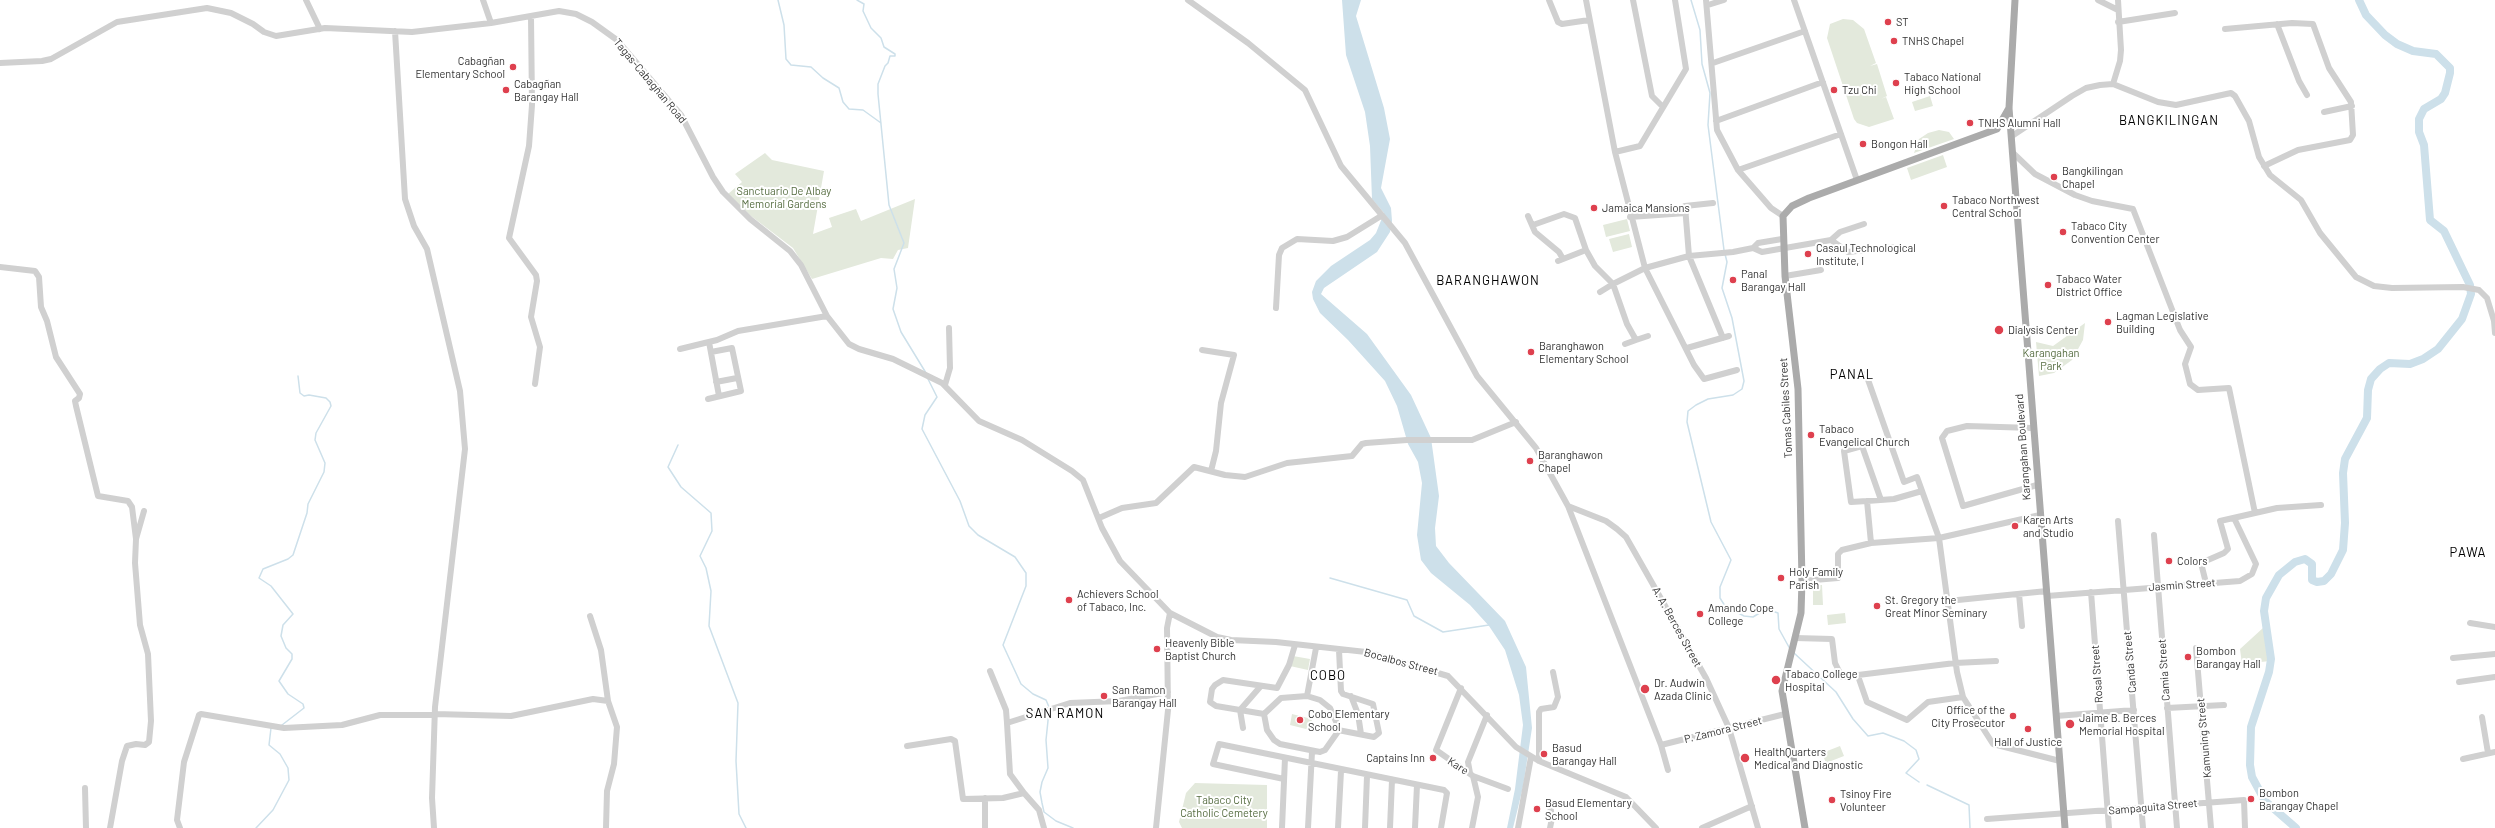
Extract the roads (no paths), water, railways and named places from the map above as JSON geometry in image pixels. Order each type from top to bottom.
[{"type":"main road","name":"Karangahan Boulevard","points":[[2015,0],[2009,108],[2037,485],[2065,828]]},
{"type":"main road","points":[[1997,129],[2009,108]]},
{"type":"main road","points":[[1783,216],[1788,209],[1799,202],[1997,129],[2006,130],[2012,136]]},
{"type":"main road","name":"Tomas Cabiles Street","points":[[1783,216],[1782,239],[1785,276],[1798,389],[1802,581],[1801,613],[1782,691],[1805,828]]},
{"type":"street","points":[[306,0],[320,29]]},
{"type":"street","points":[[482,0],[492,23]]},
{"type":"street","points":[[1188,0],[1260,52],[1305,90],[1341,166],[1413,255],[1478,376],[1536,448],[1568,506],[1661,745],[1668,770]]},
{"type":"street","points":[[1549,0],[1558,22],[1562,24],[1589,20]]},
{"type":"street","points":[[1586,0],[1615,152],[1630,216],[1645,268],[1687,348],[1694,365],[1704,379],[1737,370]]},
{"type":"street","points":[[1633,0],[1652,96],[1663,107]]},
{"type":"street","points":[[1615,152],[1640,146],[1687,66],[1675,0]]},
{"type":"street","points":[[1724,0],[1707,3],[1713,63],[1716,121],[1722,143],[1738,170],[1772,208],[1783,216]]},
{"type":"street","points":[[1794,0],[1824,82],[1857,180]]},
{"type":"street","points":[[2098,0],[2118,10]]},
{"type":"street","points":[[2113,84],[2120,61],[2118,0]]},
{"type":"street","name":"Tagas-Cabagñan Road","points":[[0,63],[42,62],[51,59],[117,22],[179,11],[207,8],[231,13],[253,24],[264,32],[276,36],[320,29],[343,28],[412,32],[492,23],[560,11],[576,14],[592,22],[617,40],[681,115],[713,177],[723,192],[750,219],[790,251],[801,265],[827,316],[849,344],[859,349],[893,359],[933,378],[945,385],[979,421],[1022,440],[1083,480],[1102,528],[1120,560],[1170,612]]},
{"type":"street","points":[[2118,22],[2174,13]]},
{"type":"street","points":[[531,17],[532,105],[529,146],[509,238],[536,275],[537,281],[531,317],[540,347],[535,384]]},
{"type":"street","points":[[2225,29],[2305,22],[2313,24],[2329,68],[2349,97],[2352,106],[2353,135],[2350,140],[2298,150],[2264,166]]},
{"type":"street","points":[[2278,24],[2296,75],[2308,95]]},
{"type":"street","points":[[395,31],[405,199],[414,226],[427,249],[460,392],[465,449],[435,714],[432,798],[434,828]]},
{"type":"street","points":[[1713,63],[1805,31]]},
{"type":"street","points":[[1716,121],[1824,82]]},
{"type":"street","points":[[2012,136],[2086,88],[2113,84],[2158,102],[2176,105],[2228,93],[2233,94],[2249,120],[2259,157],[2270,175],[2301,200],[2320,233],[2356,277],[2374,286],[2392,288],[2463,287],[2479,290],[2487,298],[2494,321],[2495,333]]},
{"type":"street","points":[[2324,112],[2352,106]]},
{"type":"street","points":[[1738,170],[1842,134]]},
{"type":"street","points":[[2012,152],[2035,174],[2075,195],[2092,201],[2133,209],[2180,330],[2191,347],[2185,364],[2190,384],[2198,390],[2229,388],[2255,513]]},
{"type":"street","points":[[1687,348],[1726,337],[1689,256],[1685,206],[1713,203]]},
{"type":"street","points":[[1630,216],[1686,212]]},
{"type":"street","points":[[1532,225],[1564,214],[1575,218],[1586,250],[1595,266],[1613,284],[1620,308],[1636,340]]},
{"type":"street","points":[[1528,216],[1535,232],[1559,252],[1560,260],[1586,250]]},
{"type":"street","points":[[1276,308],[1279,255],[1282,248],[1297,239],[1333,241],[1347,237],[1383,217]]},
{"type":"street","points":[[1753,248],[1762,252],[1831,240],[1840,232],[1864,224]]},
{"type":"street","points":[[1600,292],[1645,268],[1689,256],[1733,252],[1753,248],[1758,243],[1782,239]]},
{"type":"street","points":[[1831,240],[1848,252],[1892,247]]},
{"type":"street","points":[[0,268],[35,271],[39,277],[41,307],[47,321],[56,357],[80,394],[79,398],[75,401],[98,496],[128,501],[132,507],[136,540],[135,563],[139,616],[148,654],[151,721],[149,742],[145,745],[136,744],[127,746],[122,761],[110,828]]},
{"type":"street","points":[[1785,276],[1821,270]]},
{"type":"street","points":[[680,349],[709,342],[738,330],[827,316]]},
{"type":"street","points":[[945,385],[950,368],[950,328]]},
{"type":"street","points":[[1625,344],[1648,336]]},
{"type":"street","points":[[709,342],[719,396]]},
{"type":"street","points":[[708,398],[741,391],[737,378],[732,348],[711,352]]},
{"type":"street","points":[[1202,350],[1234,355],[1221,403],[1216,451],[1211,471]]},
{"type":"street","points":[[1866,374],[1904,482],[1917,477],[1939,538],[1956,663],[1963,697],[1994,744],[2060,761]]},
{"type":"street","points":[[716,382],[737,378]]},
{"type":"street","points":[[1099,518],[1122,508],[1156,502],[1192,468],[1197,467],[1225,476],[1245,477],[1287,463],[1352,456],[1362,444],[1366,443],[1407,440],[1472,440],[1516,422]]},
{"type":"street","points":[[2033,428],[1967,426],[1947,430],[1942,438],[1963,506],[2037,485]]},
{"type":"street","points":[[1882,500],[1862,446],[1844,451],[1852,502],[1882,500],[1894,499],[1922,491]]},
{"type":"street","points":[[1866,501],[1871,543]]},
{"type":"street","points":[[2206,583],[2201,563],[2227,550],[2220,521],[2277,508],[2321,505]]},
{"type":"street","name":"A. A. Berces Street","points":[[1568,506],[1606,522],[1626,537],[1691,650],[1729,728],[1758,828]]},
{"type":"street","points":[[136,540],[144,512]]},
{"type":"street","points":[[1802,581],[1838,578],[1839,552],[1871,543],[1939,538],[2040,516]]},
{"type":"street","name":"Jasmin Street","points":[[1948,601],[2019,594],[2091,592],[2240,581],[2252,574],[2256,567],[2255,560],[2234,518]]},
{"type":"street","name":"Canda Street","points":[[2118,521],[2143,828]]},
{"type":"street","name":"Camia Street","points":[[2154,535],[2177,828]]},
{"type":"street","name":"Rosal Street","points":[[2091,592],[2109,828]]},
{"type":"street","points":[[2019,594],[2022,626]]},
{"type":"street","points":[[1156,828],[1168,692],[1167,628],[1170,612]]},
{"type":"street","name":"Bocalbos Street","points":[[1170,612],[1217,637],[1231,640],[1366,652],[1435,670],[1448,676],[1461,688],[1516,747],[1539,761],[1626,797],[1656,828]]},
{"type":"street","points":[[590,616],[601,650],[608,701],[617,727],[618,736],[614,764],[607,791],[606,828]]},
{"type":"street","points":[[2470,623],[2495,627]]},
{"type":"street","points":[[1794,640],[1832,639],[1835,663],[1839,674],[1842,677],[1956,663],[1996,661]]},
{"type":"street","points":[[1277,688],[1290,665],[1295,645]]},
{"type":"street","points":[[1307,696],[1316,648]]},
{"type":"street","name":"Kamuning Street","points":[[2196,648],[2211,828]]},
{"type":"street","points":[[1338,730],[1378,736],[1374,709],[1369,702],[1341,691],[1339,650]]},
{"type":"street","points":[[2453,658],[2495,654]]},
{"type":"street","points":[[990,672],[1001,697],[1007,723],[1010,774],[1039,810],[1044,828]]},
{"type":"street","points":[[1539,761],[1539,712],[1541,708],[1554,707],[1558,697],[1553,672]]},
{"type":"street","points":[[1858,676],[1867,702],[1908,720],[1928,702],[1963,697]]},
{"type":"street","points":[[2459,682],[2495,677]]},
{"type":"street","points":[[1264,714],[1212,705],[1209,698],[1215,685],[1228,680],[1277,688]]},
{"type":"street","points":[[1243,728],[1240,710],[1260,686]]},
{"type":"street","points":[[1277,688],[1281,698]]},
{"type":"street","name":"Kare","points":[[1461,688],[1436,750],[1441,756],[1472,775],[1478,797],[1472,828]]},
{"type":"street","points":[[1007,723],[1053,708],[1078,702],[1119,701],[1168,692]]},
{"type":"street","points":[[1264,714],[1272,704],[1281,698],[1307,696],[1320,700],[1330,708],[1338,730]]},
{"type":"street","points":[[1351,696],[1358,714],[1361,734]]},
{"type":"street","points":[[180,828],[177,820],[184,762],[199,715],[227,717],[284,728],[342,724],[380,715],[435,714],[511,716],[593,699],[608,701]]},
{"type":"street","points":[[2167,708],[2224,705]]},
{"type":"street","points":[[2056,716],[2134,710]]},
{"type":"street","points":[[1264,714],[1268,730],[1277,742],[1312,752],[1325,750],[1338,730]]},
{"type":"street","name":"P. Zamora Street","points":[[1661,745],[1785,714]]},
{"type":"street","points":[[1487,715],[1468,762],[1472,775],[1508,789]]},
{"type":"street","points":[[2482,717],[2488,753]]},
{"type":"street","points":[[907,746],[951,739],[955,741],[963,799],[1011,797],[1024,793]]},
{"type":"street","points":[[1284,779],[1213,764],[1219,744],[1341,771],[1446,791],[1441,828]]},
{"type":"street","points":[[1308,828],[1312,752]]},
{"type":"street","points":[[2463,759],[2495,752]]},
{"type":"street","points":[[1518,828],[1530,756]]},
{"type":"street","points":[[1282,828],[1285,758]]},
{"type":"street","points":[[1338,828],[1341,771]]},
{"type":"street","points":[[1364,828],[1367,776]]},
{"type":"street","points":[[1390,828],[1392,780]]},
{"type":"street","points":[[1415,828],[1417,785]]},
{"type":"street","points":[[85,788],[86,828]]},
{"type":"street","points":[[985,798],[985,828]]},
{"type":"street","name":"Sampaguita Street","points":[[1987,819],[2244,800],[2245,828]]},
{"type":"street","points":[[1550,805],[1552,818],[1550,828]]},
{"type":"street","points":[[1702,828],[1752,806]]},
{"type":"water","points":[[1342,0],[1361,0],[1356,16],[1384,108],[1390,139],[1381,188],[1391,208],[1392,221],[1390,232],[1377,252],[1324,288],[1321,294],[1367,334],[1411,395],[1431,438],[1439,496],[1435,528],[1436,546],[1449,563],[1505,621],[1526,667],[1532,728],[1523,787],[1513,828],[1507,828],[1515,789],[1523,725],[1519,695],[1505,650],[1489,626],[1470,605],[1431,573],[1421,560],[1417,535],[1422,483],[1418,462],[1408,444],[1397,406],[1385,381],[1348,340],[1320,313],[1313,299],[1312,292],[1316,281],[1331,266],[1370,240],[1376,233],[1384,213],[1372,199],[1370,146],[1365,112],[1346,55]]},
{"type":"waterway","points":[[778,0],[784,25],[786,59],[791,65],[811,67],[823,78],[839,88],[843,102],[849,109],[863,110],[881,123]]},
{"type":"waterway","points":[[857,0],[864,4],[863,11],[871,28],[881,38],[884,47],[895,54],[895,56],[890,56],[878,84],[889,205],[904,243],[894,269],[897,288],[893,309],[901,332],[926,373]]},
{"type":"waterway","points":[[1691,0],[1700,30],[1702,64],[1710,93],[1708,125],[1724,250]]},
{"type":"waterway","points":[[2296,828],[2265,801],[2252,777],[2250,765],[2251,727],[2269,672],[2271,659],[2264,611],[2266,598],[2279,575],[2295,562],[2305,559],[2312,564],[2312,580],[2317,582],[2324,581],[2331,574],[2343,550],[2345,523],[2343,473],[2345,459],[2367,418],[2368,390],[2371,379],[2380,369],[2389,363],[2410,364],[2423,359],[2438,349],[2462,319],[2471,294],[2470,285],[2444,231],[2430,220],[2424,145],[2419,132],[2419,119],[2424,109],[2441,99],[2445,93],[2450,68],[2436,54],[2413,51],[2397,44],[2385,35],[2366,15],[2359,0]]},
{"type":"waterway","points":[[1725,254],[1727,262],[1722,288],[1732,318],[1744,381],[1742,389],[1733,395],[1708,399],[1696,405],[1688,411],[1687,422],[1711,522],[1731,560],[1720,587],[1720,598],[1725,606],[1744,616],[1753,617],[1766,609],[1778,613],[1779,629],[1790,649]]},
{"type":"waterway","points":[[282,725],[304,708],[303,704],[288,694],[279,681],[292,659],[292,654],[286,648],[281,636],[283,625],[293,614],[271,586],[259,578],[263,569],[288,559],[293,555],[307,513],[308,504],[324,472],[325,463],[315,440],[316,433],[331,406],[330,402],[326,398],[309,395],[304,396],[300,393],[298,376]]},
{"type":"waterway","points":[[928,379],[937,397],[925,415],[922,429],[960,501],[969,526],[978,535],[1015,557],[1026,573],[1026,586],[1003,645],[1021,684],[1033,694],[1046,700],[1049,707]]},
{"type":"waterway","points":[[678,445],[668,467],[681,487],[711,513],[712,531],[700,556],[706,568],[711,591],[709,626],[738,703],[736,761],[739,814],[746,828]]},
{"type":"waterway","points":[[1330,578],[1407,600],[1414,616],[1443,632],[1489,625]]},
{"type":"waterway","points":[[1794,653],[1836,692],[1853,719],[1868,736],[1883,733],[1904,741],[1916,750],[1919,759],[1906,773],[1919,782]]},
{"type":"waterway","points":[[1049,711],[1046,740],[1048,768],[1042,782],[1040,792],[1042,803],[1044,812],[1056,821],[1073,828]]},
{"type":"waterway","points":[[256,828],[273,810],[289,780],[288,768],[280,754],[269,745],[271,728]]},
{"type":"waterway","points":[[1927,785],[1969,805],[1970,828]]},
{"type":"place","name":"ST","points":[[1888,22]]},
{"type":"place","name":"TNHS Chapel","points":[[1894,41]]},
{"type":"place","name":"Cabagñan Elementary School","points":[[513,67]]},
{"type":"place","name":"Tabaco National High School","points":[[1896,83]]},
{"type":"place","name":"Cabagñan Barangay Hall","points":[[506,90]]},
{"type":"place","name":"Tzu Chi","points":[[1834,90]]},
{"type":"place","name":"TNHS Alumni Hall","points":[[1970,123]]},
{"type":"place","name":"Bongon Hall","points":[[1863,144]]},
{"type":"place","name":"Bangkilingan Chapel","points":[[2054,177]]},
{"type":"place","name":"Tabaco Northwest Central School","points":[[1944,206]]},
{"type":"place","name":"Jamaica Mansions","points":[[1594,208]]},
{"type":"place","name":"Tabaco City Convention Center","points":[[2063,232]]},
{"type":"place","name":"Casaul Technological Institute, I","points":[[1808,254]]},
{"type":"place","name":"Panal Barangay Hall","points":[[1733,280]]},
{"type":"place","name":"Tabaco Water District Office","points":[[2048,285]]},
{"type":"place","name":"Lagman Legislative Building","points":[[2108,322]]},
{"type":"place","name":"Dialysis Center","points":[[1999,330]]},
{"type":"place","name":"Baranghawon Elementary School","points":[[1531,352]]},
{"type":"place","name":"Tabaco Evangelical Church","points":[[1811,435]]},
{"type":"place","name":"Baranghawon Chapel","points":[[1530,461]]},
{"type":"place","name":"Karen Arts and Studio","points":[[2015,526]]},
{"type":"place","name":"Colors","points":[[2169,561]]},
{"type":"place","name":"Holy Family Parish","points":[[1781,578]]},
{"type":"place","name":"Achievers School of Tabaco, Inc.","points":[[1069,600]]},
{"type":"place","name":"St. Gregory the Great Minor Seminary","points":[[1877,606]]},
{"type":"place","name":"Amando Cope College","points":[[1700,614]]},
{"type":"place","name":"Heavenly Bible Baptist Church","points":[[1157,649]]},
{"type":"place","name":"Bombon Barangay Hall","points":[[2188,657]]},
{"type":"place","name":"Tabaco College Hospital","points":[[1776,680]]},
{"type":"place","name":"Dr. Audwin Azada Clinic","points":[[1645,689]]},
{"type":"place","name":"San Ramon Barangay Hall","points":[[1104,696]]},
{"type":"place","name":"Office of the City Prosecutor","points":[[2013,716]]},
{"type":"place","name":"Cobo Elementary School","points":[[1300,720]]},
{"type":"place","name":"Jaime B. Berces Memorial Hospital","points":[[2070,724]]},
{"type":"place","name":"Hall of Justice","points":[[2028,729]]},
{"type":"place","name":"Basud Barangay Hall","points":[[1544,754]]},
{"type":"place","name":"Captains Inn","points":[[1433,758]]},
{"type":"place","name":"HealthQuarters Medical and Diagnostic","points":[[1745,758]]},
{"type":"place","name":"Bombon Barangay Chapel","points":[[2251,799]]},
{"type":"place","name":"Tsinoy Fire Volunteer","points":[[1832,800]]},
{"type":"place","name":"Basud Elementary School","points":[[1537,809]]},
{"type":"district","name":"BANGKILINGAN","points":[[2169,121]]},
{"type":"district","name":"BARANGHAWON","points":[[1488,281]]},
{"type":"district","name":"PANAL","points":[[1852,375]]},
{"type":"district","name":"PAWA","points":[[2468,553]]},
{"type":"district","name":"COBO","points":[[1328,676]]},
{"type":"district","name":"SAN RAMON","points":[[1065,714]]},
{"type":"park label","name":"Sanctuario De Albay Memorial Gardens","points":[[784,197]]},
{"type":"park label","name":"Karangahan Park","points":[[2051,359]]},
{"type":"park label","name":"Tabaco City Catholic Cemetery","points":[[1224,806]]}]
